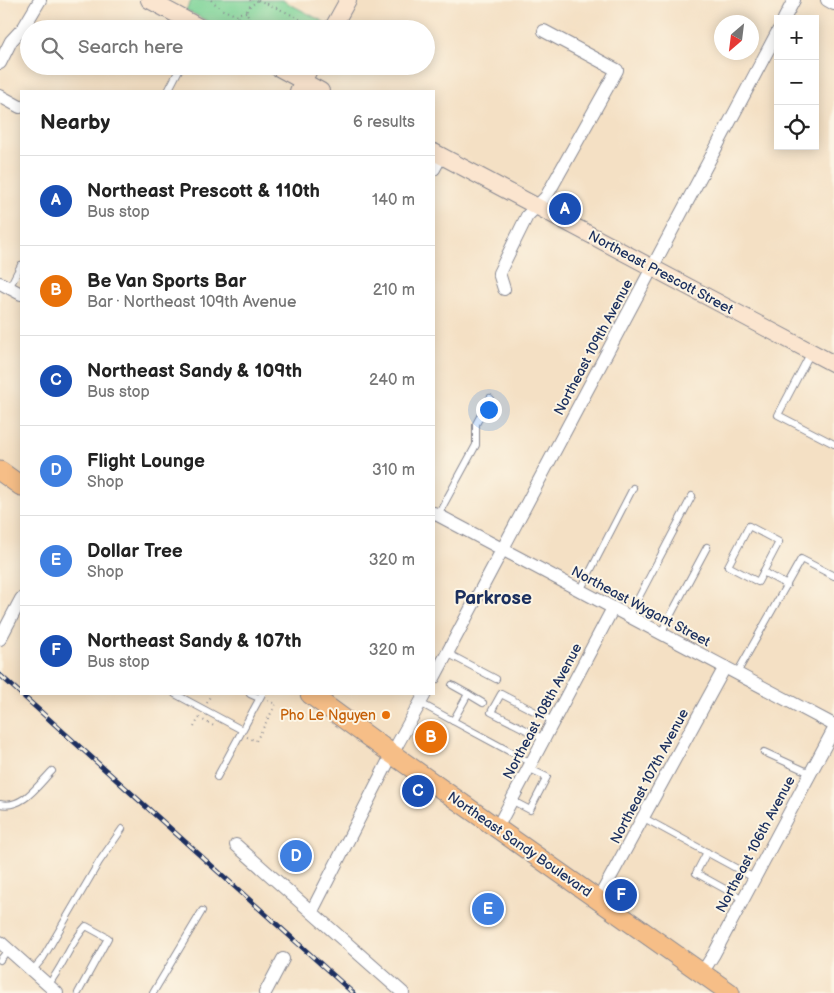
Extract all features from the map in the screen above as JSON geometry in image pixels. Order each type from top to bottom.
[{"type":"main road","points":[[0,471],[20,485]]},
{"type":"main road","name":"Northeast Sandy Boulevard","points":[[311,695],[730,993]]},
{"type":"street","points":[[28,20],[40,0]]},
{"type":"street","points":[[149,0],[187,20]]},
{"type":"street","points":[[337,20],[348,0]]},
{"type":"street","points":[[786,15],[794,0]]},
{"type":"street","points":[[827,0],[834,4]]},
{"type":"street","points":[[0,63],[11,41],[20,30]]},
{"type":"street","points":[[504,289],[499,273],[527,216],[546,197],[616,70],[544,31]]},
{"type":"street","name":"Northeast 109th Avenue","points":[[435,676],[774,38]]},
{"type":"street","points":[[286,75],[300,86],[318,90]]},
{"type":"street","points":[[300,86],[306,75]]},
{"type":"street","points":[[0,96],[20,107]]},
{"type":"street","name":"Northeast Prescott Street","points":[[436,159],[537,206],[834,364]]},
{"type":"street","points":[[5,285],[20,293]]},
{"type":"street","name":"Northeast Wygant Street","points":[[436,514],[731,670],[834,727]]},
{"type":"street","points":[[0,639],[20,604]]},
{"type":"street","name":"Northeast 108th Avenue","points":[[497,828],[613,608]]},
{"type":"street","name":"Northeast 107th Avenue","points":[[598,900],[731,670]]},
{"type":"street","points":[[312,911],[392,754],[423,698]]},
{"type":"street","name":"Northeast 106th Avenue","points":[[702,973],[714,954],[834,727]]},
{"type":"street","points":[[236,845],[403,993]]},
{"type":"street","points":[[4,946],[52,989]]},
{"type":"street","points":[[265,993],[283,959]]},
{"type":"lane","points":[[169,90],[176,75]]},
{"type":"lane","points":[[5,285],[20,266]]},
{"type":"lane","points":[[811,352],[778,415],[834,444]]},
{"type":"lane","points":[[436,514],[476,445],[476,424],[490,398]]},
{"type":"lane","points":[[580,591],[633,488]]},
{"type":"lane","points":[[629,616],[692,496]]},
{"type":"lane","points":[[749,526],[780,542],[763,572],[758,582],[728,566],[749,526]]},
{"type":"lane","points":[[661,633],[707,547]]},
{"type":"lane","points":[[731,670],[801,559],[834,576]]},
{"type":"lane","points":[[763,572],[786,585]]},
{"type":"lane","points":[[447,653],[496,679]]},
{"type":"lane","points":[[452,685],[483,703]]},
{"type":"lane","points":[[453,721],[468,694]]},
{"type":"lane","points":[[544,739],[491,712],[500,694],[553,721]]},
{"type":"lane","points":[[177,695],[242,730]]},
{"type":"lane","points":[[217,777],[260,696]]},
{"type":"lane","points":[[423,698],[453,721],[547,777],[530,810],[511,800]]},
{"type":"lane","points":[[764,752],[810,774]]},
{"type":"lane","points":[[0,804],[9,804],[26,798],[52,771]]},
{"type":"lane","points":[[644,818],[754,878]]},
{"type":"lane","points":[[32,971],[43,958],[99,862],[122,829]]},
{"type":"lane","points":[[707,852],[696,874],[743,899]]},
{"type":"lane","points":[[153,993],[202,911]]},
{"type":"lane","points":[[52,989],[56,974],[78,934],[86,926],[108,938],[78,993]]},
{"type":"lane","points":[[0,960],[4,946]]},
{"type":"path","points":[[211,0],[221,9],[238,16],[241,20]]},
{"type":"path","points":[[238,16],[240,13],[246,12],[252,3],[255,4],[258,0],[303,20]]},
{"type":"path","points":[[246,12],[249,19]]},
{"type":"green space","points":[[192,0],[282,0],[320,20],[205,20],[186,10]]},
{"type":"railway","points":[[0,675],[20,693]]},
{"type":"railway","points":[[22,695],[353,993]]},
{"type":"place","name":"Northeast Prescott & 110th","points":[[565,209]]},
{"type":"place","name":"Pho Le Nguyen","points":[[386,715]]},
{"type":"place","name":"Be Van Sports Bar","points":[[431,737]]},
{"type":"place","name":"Northeast Sandy & 109th","points":[[418,791]]},
{"type":"place","name":"Flight Lounge","points":[[296,856]]},
{"type":"place","name":"Northeast Sandy & 107th","points":[[621,895]]},
{"type":"place","name":"Dollar Tree","points":[[488,909]]},
{"type":"district","name":"Parkrose","points":[[493,597]]}]
